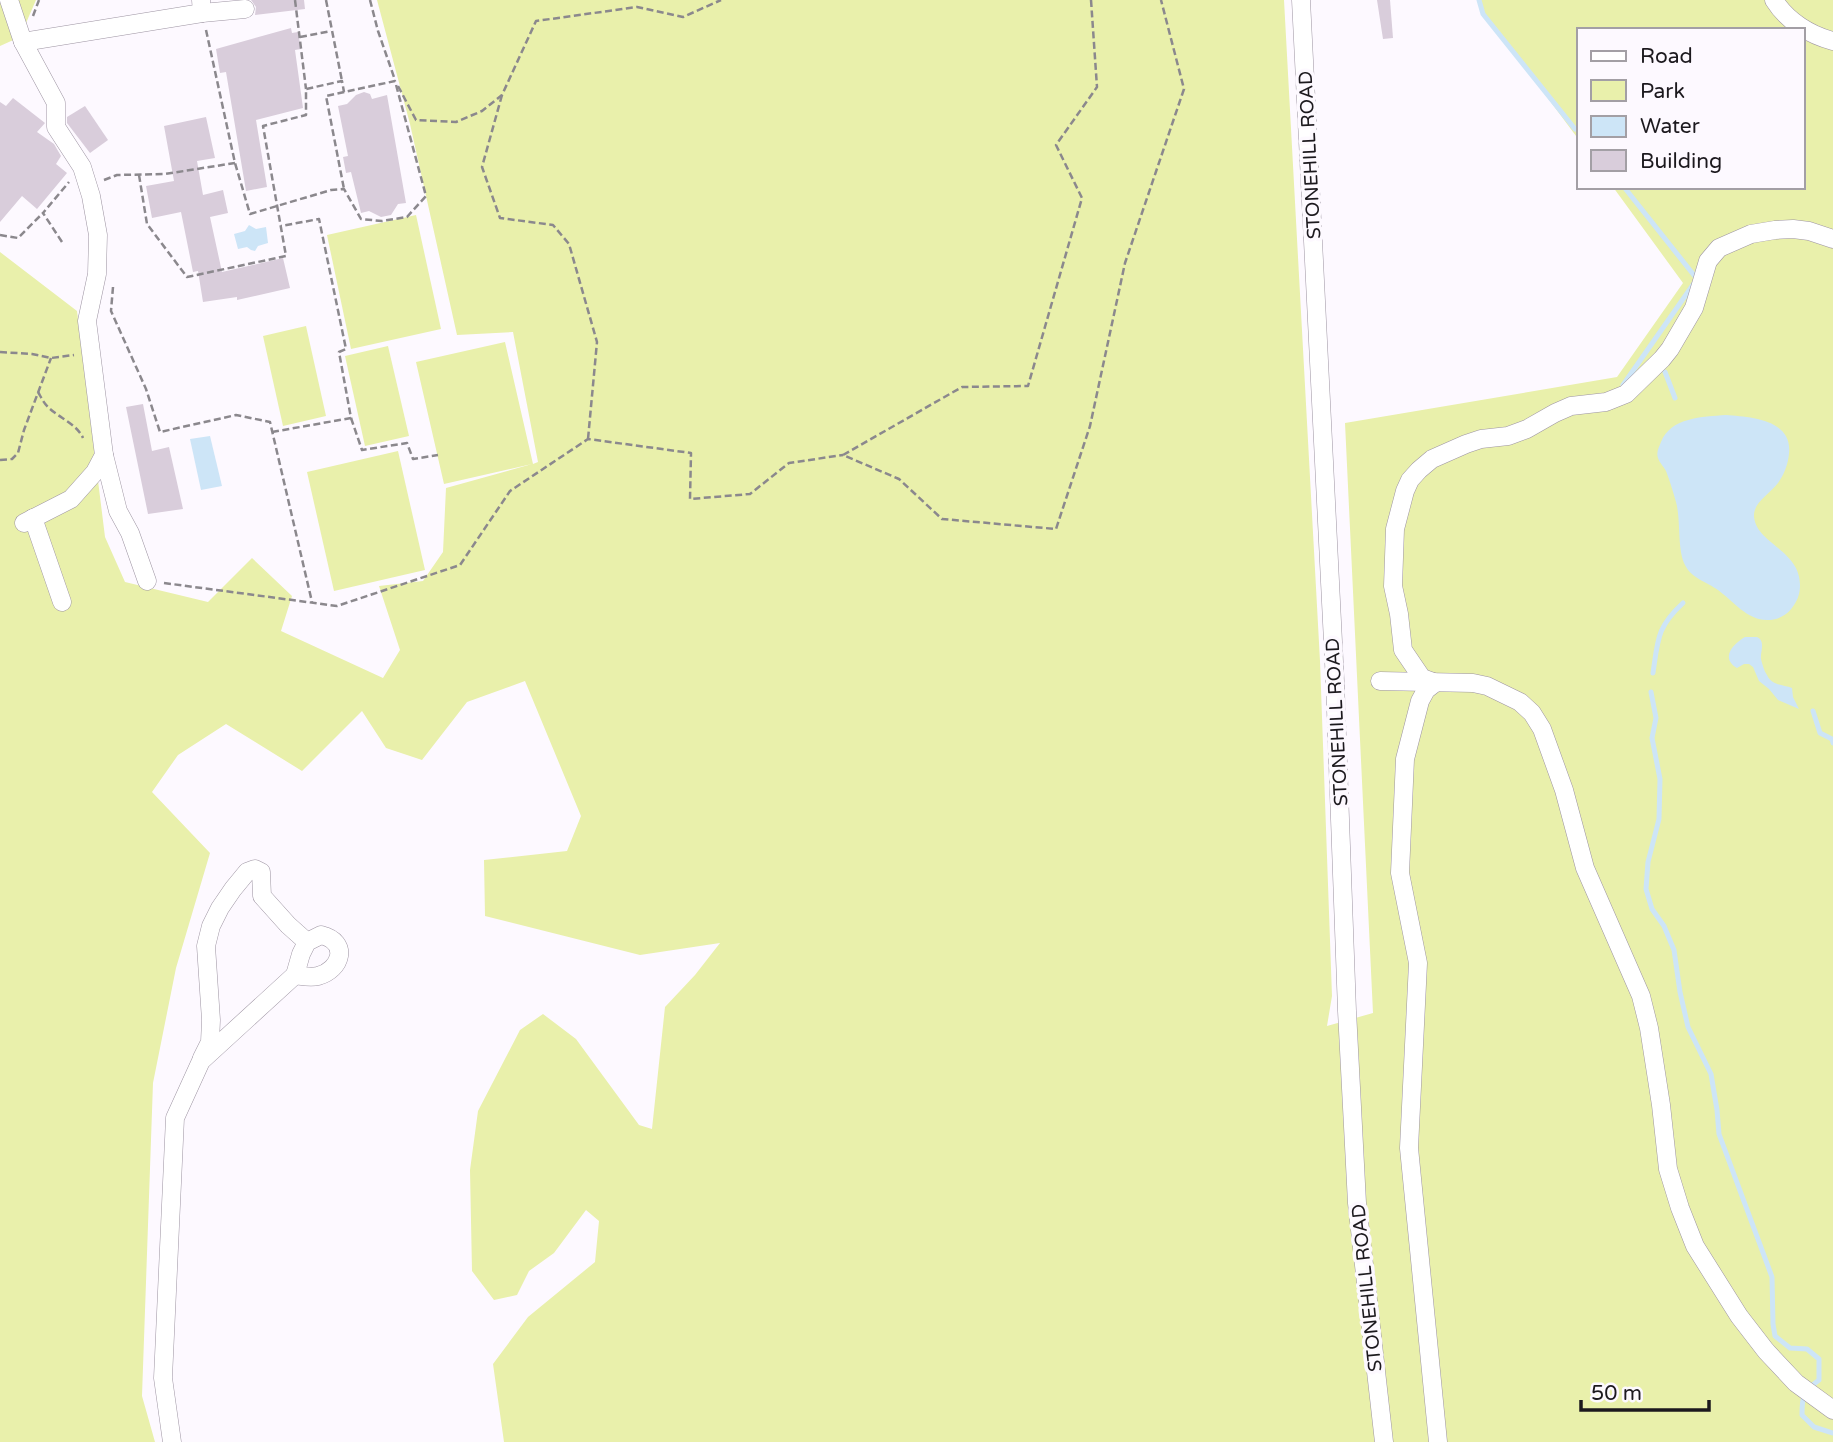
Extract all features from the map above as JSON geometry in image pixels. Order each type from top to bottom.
[{"type":"street","points":[[9,0],[23,42],[56,103],[56,127],[82,167],[91,196],[98,235],[97,274],[87,321],[104,455],[118,511],[130,533],[147,580]]},
{"type":"street","name":"STONEHILL ROAD","points":[[1301,0],[1335,682],[1357,1203],[1384,1442]]},
{"type":"street","points":[[1774,0],[1780,9],[1804,28]]},
{"type":"street","points":[[23,42],[202,7],[245,9]]},
{"type":"street","points":[[1805,29],[1833,41]]},
{"type":"street","points":[[1435,682],[1422,678],[1404,650],[1393,586],[1395,529],[1410,480],[1432,459],[1466,444],[1481,439],[1508,436],[1571,406],[1606,402],[1626,394],[1670,349],[1694,308],[1708,261],[1719,248],[1751,234],[1774,230],[1793,229],[1833,239]]},
{"type":"street","points":[[62,602],[29,520],[71,499],[95,472],[104,455]]},
{"type":"street","points":[[1380,681],[1473,682],[1487,685],[1526,708],[1542,729],[1564,790],[1585,868],[1641,996],[1657,1079],[1668,1169],[1695,1246],[1766,1351],[1798,1385],[1833,1410]]},
{"type":"street","points":[[1435,682],[1426,690],[1420,701],[1405,759],[1400,873],[1418,963],[1409,1148],[1438,1442]]},
{"type":"street","points":[[1572,848],[1590,898]]},
{"type":"street","points":[[172,1442],[163,1378],[175,1118],[210,1042],[211,1020],[205,946],[219,908],[247,872],[256,869],[261,872],[262,896],[307,943]]},
{"type":"street","points":[[201,1061],[295,975],[307,943],[321,935],[328,937],[339,947],[340,954],[330,971],[308,977],[295,975]]},
{"type":"path","points":[[139,175],[147,224],[187,277],[286,256],[262,126],[306,115],[306,89],[295,0]]},
{"type":"path","points":[[326,0],[344,92]]},
{"type":"path","points":[[370,0],[378,32],[396,81],[426,196],[407,217],[382,221],[361,219],[344,189],[326,96],[396,81]]},
{"type":"path","points":[[588,439],[597,342],[569,244],[553,225],[500,218],[482,167],[502,95],[536,21],[637,7],[683,18],[721,0]]},
{"type":"path","points":[[147,580],[337,606],[460,565],[510,491],[588,439],[691,453],[690,499],[750,494],[789,463],[843,455],[962,387],[1028,386],[1083,198],[1056,145],[1097,87],[1091,0]]},
{"type":"path","points":[[843,455],[898,479],[942,519],[1056,529],[1090,426],[1125,263],[1184,89],[1161,0]]},
{"type":"path","points":[[202,7],[235,163],[250,214],[331,190],[344,189]]},
{"type":"path","points":[[300,37],[332,30]]},
{"type":"path","points":[[306,89],[342,81]]},
{"type":"path","points":[[396,81],[416,120],[456,122],[482,111],[502,95]]},
{"type":"path","points":[[0,235],[19,238],[82,167],[103,180],[117,175],[165,174],[235,163]]},
{"type":"path","points":[[43,213],[62,242]]},
{"type":"path","points":[[281,226],[319,219],[345,349],[339,352],[351,418],[362,450],[407,443],[414,460],[438,455]]},
{"type":"path","points":[[113,286],[111,311],[146,390],[160,432],[236,415],[270,422],[312,602]]},
{"type":"path","points":[[0,352],[51,358],[91,352]]},
{"type":"path","points":[[0,460],[12,459],[18,453],[51,358]]},
{"type":"path","points":[[38,392],[49,409],[81,433],[86,446],[104,455]]},
{"type":"path","points":[[272,432],[351,418]]},
{"type":"green space","points":[[0,0],[36,0],[20,37],[0,46]]},
{"type":"green space","points":[[377,0],[1284,0],[1320,661],[1332,996],[1327,1026],[1373,1013],[1345,423],[1617,377],[1683,283],[1614,189],[1805,189],[1805,28],[1577,28],[1577,137],[1483,14],[1479,0],[1833,0],[1833,1442],[504,1442],[493,1364],[528,1317],[595,1262],[599,1221],[586,1210],[554,1253],[529,1271],[517,1295],[494,1300],[472,1271],[470,1170],[478,1111],[520,1030],[543,1014],[576,1039],[639,1125],[652,1129],[665,1007],[720,943],[640,955],[485,916],[484,860],[567,851],[581,816],[525,681],[467,702],[422,760],[386,748],[362,711],[302,771],[226,724],[178,755],[152,792],[210,853],[176,968],[153,1083],[142,1396],[155,1442],[0,1442],[0,252],[77,311],[105,537],[125,582],[208,602],[252,558],[292,596],[281,631],[383,678],[400,650],[379,586],[423,581],[443,552],[446,488],[532,464],[444,484],[416,362],[505,342],[533,464],[538,462],[513,332],[457,335],[410,124]]},
{"type":"green space","points":[[416,215],[441,329],[351,349],[327,235]]},
{"type":"green space","points":[[306,326],[326,416],[283,426],[263,336]]},
{"type":"green space","points":[[388,346],[409,436],[365,446],[345,356]]},
{"type":"green space","points":[[398,451],[425,570],[334,591],[307,472]]},
{"type":"water","points":[[249,225],[256,229],[266,227],[268,243],[258,246],[255,251],[247,247],[238,249],[234,234],[245,231]]},
{"type":"water","points":[[1726,415],[1768,422],[1784,433],[1788,442],[1789,454],[1784,473],[1754,512],[1762,534],[1786,555],[1798,573],[1800,588],[1797,600],[1789,612],[1775,619],[1753,617],[1718,590],[1695,577],[1688,569],[1681,551],[1676,502],[1666,471],[1658,458],[1661,442],[1672,428],[1688,420]]},
{"type":"water","points":[[210,436],[222,486],[201,490],[190,439]]},
{"type":"water","points":[[1745,637],[1760,639],[1761,659],[1769,679],[1792,688],[1799,709],[1778,700],[1759,681],[1749,664],[1737,668],[1729,660],[1730,651]]},
{"type":"building","points":[[251,0],[304,0],[305,9],[255,15],[256,7]]},
{"type":"building","points":[[1377,0],[1390,0],[1393,38],[1383,39]]},
{"type":"building","points":[[291,28],[292,33],[298,32],[301,49],[295,50],[303,108],[256,120],[267,187],[246,191],[226,72],[220,73],[216,49]]},
{"type":"building","points":[[364,92],[370,94],[372,99],[387,95],[406,203],[398,204],[391,215],[381,217],[369,211],[361,213],[351,172],[346,173],[343,157],[348,156],[338,106],[347,104],[356,95]]},
{"type":"building","points":[[13,98],[45,123],[37,132],[54,144],[61,156],[56,164],[67,173],[37,209],[22,196],[0,222],[0,102],[6,106]]},
{"type":"building","points":[[85,106],[108,140],[90,153],[67,123],[67,117]]},
{"type":"building","points":[[206,117],[215,158],[197,161],[203,195],[223,190],[228,213],[210,217],[222,272],[283,258],[290,288],[237,300],[237,297],[203,302],[198,271],[193,272],[181,212],[152,218],[146,186],[174,181],[164,126]]},
{"type":"building","points":[[143,404],[152,451],[169,447],[183,509],[148,514],[126,407]]},
{"type":"waterway","points":[[1479,0],[1483,14],[1575,129]]},
{"type":"waterway","points":[[1623,385],[1697,279],[1626,189]]},
{"type":"waterway","points":[[1665,372],[1675,398]]},
{"type":"waterway","points":[[1653,673],[1660,634],[1668,619],[1683,603]]},
{"type":"waterway","points":[[1651,692],[1656,718],[1652,738],[1660,779],[1659,819],[1648,862],[1646,889],[1652,909],[1664,926],[1674,950],[1688,1027],[1711,1074],[1719,1134],[1772,1277],[1775,1336],[1790,1348],[1807,1349],[1819,1359],[1819,1380],[1804,1394],[1802,1415],[1814,1427],[1833,1433]]},
{"type":"waterway","points":[[1813,711],[1820,733],[1832,739],[1833,743]]}]
